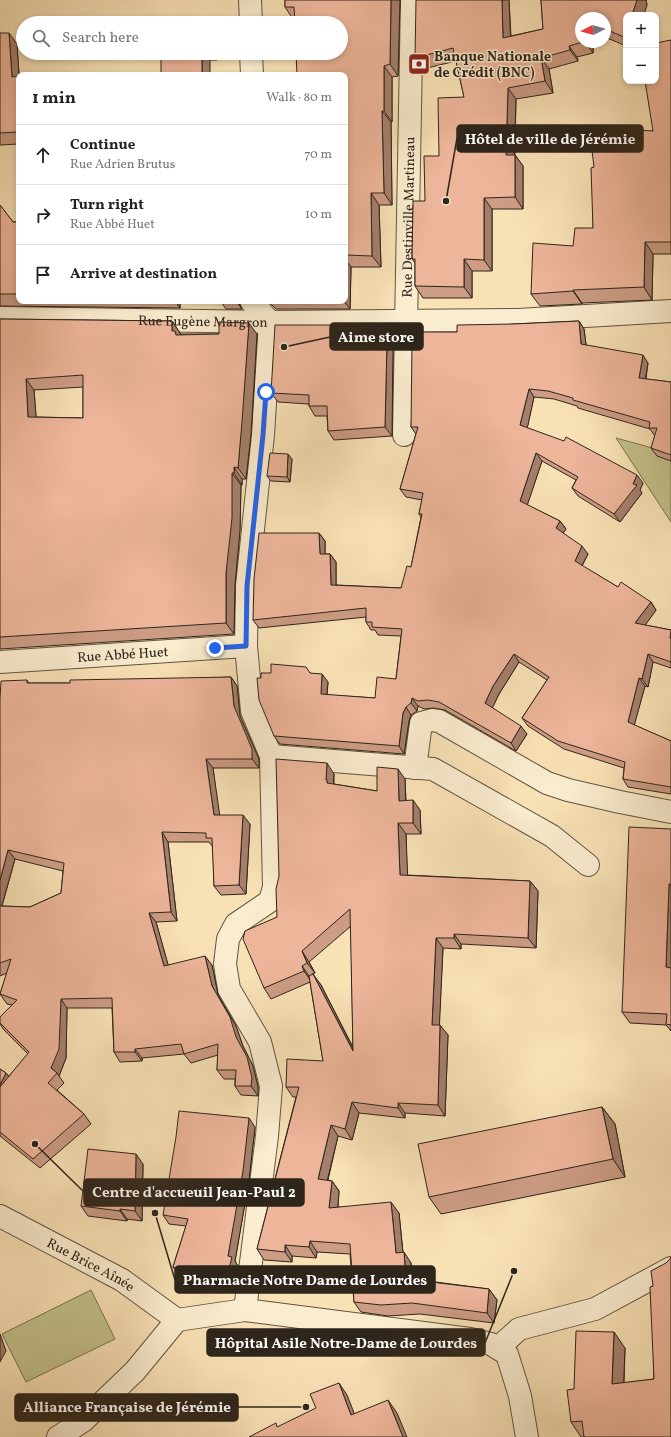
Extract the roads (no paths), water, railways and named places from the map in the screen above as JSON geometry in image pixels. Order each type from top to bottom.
[{"type":"street","points":[[250,0],[250,16]]},
{"type":"street","name":"Rue Destinville Martineau","points":[[404,435],[412,0]]},
{"type":"street","points":[[251,60],[252,72]]},
{"type":"street","points":[[245,1310],[268,1136],[271,1086],[260,1042],[229,989],[225,964],[228,938],[236,924],[270,901],[274,887],[271,756],[252,712],[246,646],[247,586],[263,435],[270,322],[254,304]]},
{"type":"street","name":"Rue Eugène Margron","points":[[0,318],[270,322],[518,320],[671,311]]},
{"type":"street","name":"Rue Abbé Huet","points":[[0,662],[246,646]]},
{"type":"street","points":[[415,768],[421,723],[432,720],[439,721],[546,784],[612,801],[671,812]]},
{"type":"street","points":[[271,756],[433,769],[552,836],[588,866]]},
{"type":"street","name":"Rue Brice Aînée","points":[[0,1216],[122,1280],[177,1320]]},
{"type":"street","points":[[498,1348],[519,1329],[595,1309],[671,1268]]},
{"type":"street","points":[[58,1437],[83,1421],[135,1371],[177,1320],[245,1310],[470,1339],[491,1344],[507,1354],[520,1396],[527,1437]]},
{"type":"place","name":"Banque Nationale de Crédit (BNC)","points":[[419,64]]},
{"type":"place","name":"Hôtel de ville de Jérémie","points":[[446,201]]},
{"type":"place","name":"Aime store","points":[[284,347]]},
{"type":"place","name":"Centre d'accueuil Jean-Paul 2","points":[[35,1144]]},
{"type":"place","name":"Pharmacie Notre Dame de Lourdes","points":[[155,1213]]},
{"type":"place","name":"Hôpital Asile Notre-Dame de Lourdes","points":[[514,1271]]},
{"type":"place","name":"Alliance Française de Jérémie","points":[[306,1407]]}]
